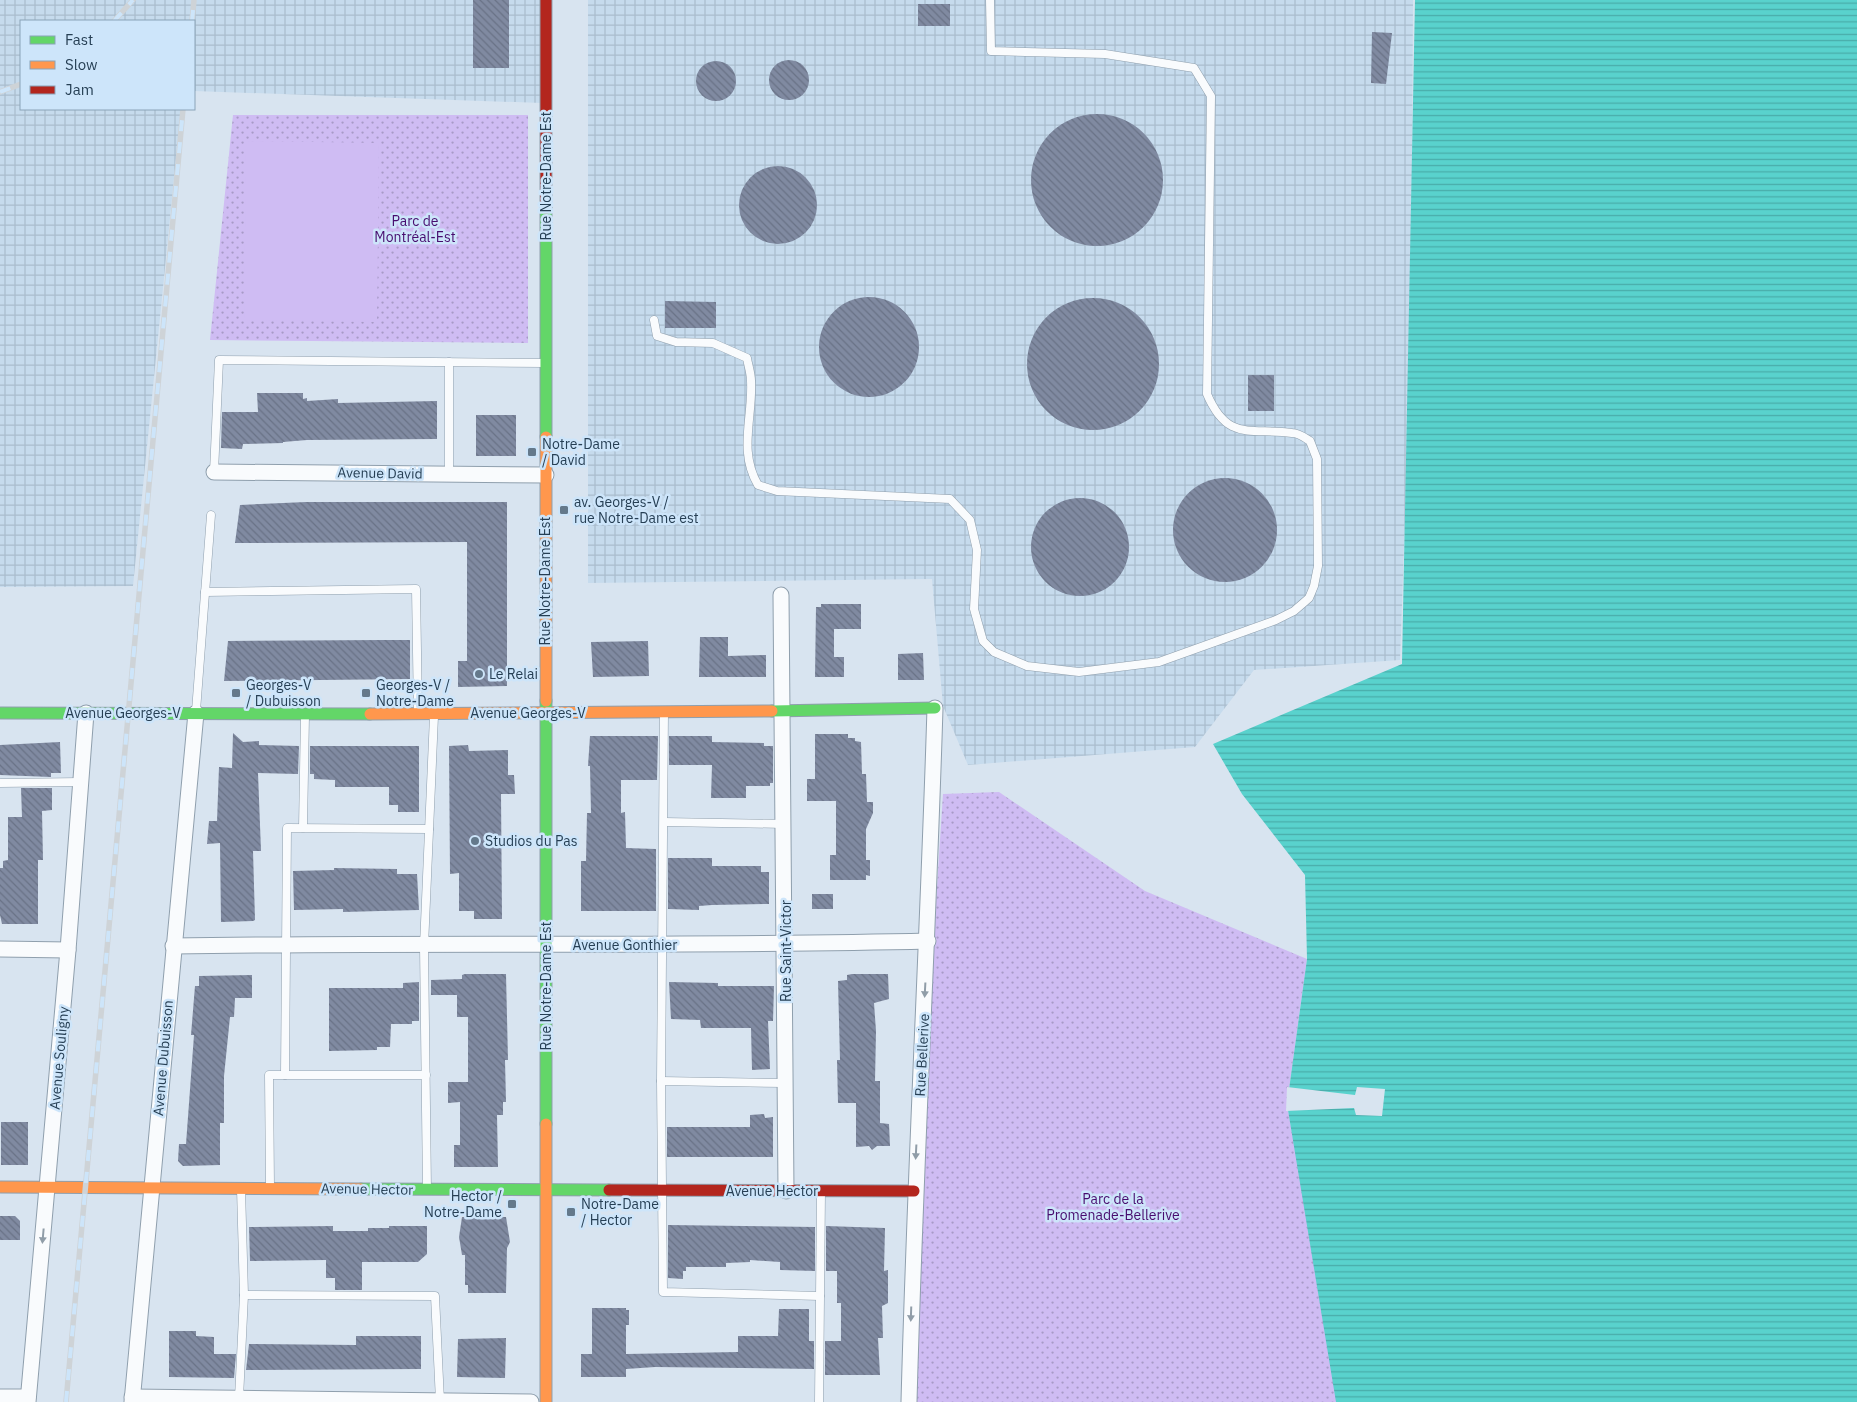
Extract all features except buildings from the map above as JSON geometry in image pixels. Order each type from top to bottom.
[{"type":"street","name":"Rue Notre-Dame Est","points":[[546,0],[546,1402]]},
{"type":"street","name":"Avenue David","points":[[214,472],[546,475]]},
{"type":"street","name":"Rue Saint-Victor","points":[[782,595],[781,710],[785,824],[786,1191]]},
{"type":"street","name":"Avenue Georges-V","points":[[0,713],[545,714],[935,708]]},
{"type":"street","name":"Rue Bellerive","points":[[909,1402],[914,1191],[928,941],[935,708]]},
{"type":"street","name":"Avenue Souligny","points":[[28,1399],[68,950],[86,713]]},
{"type":"street","name":"Avenue Dubuisson","points":[[132,1400],[196,713]]},
{"type":"street","name":"Avenue Gonthier","points":[[173,946],[287,944],[662,946],[928,941]]},
{"type":"street","points":[[0,949],[68,950]]},
{"type":"street","name":"Avenue Hector","points":[[0,1187],[241,1187],[546,1191],[914,1191]]},
{"type":"street","points":[[0,1397],[28,1399]]},
{"type":"street","points":[[132,1400],[240,1398],[531,1402]]},
{"type":"lane","points":[[654,320],[657,336],[676,342],[713,343],[746,358],[751,380],[746,439],[749,470],[758,485],[777,491],[950,499],[970,520],[977,550],[974,609],[983,641],[994,652],[1027,666],[1079,672],[1159,662],[1276,620],[1294,611],[1309,598],[1314,586],[1318,566],[1317,459],[1310,440],[1294,433],[1249,432],[1228,425],[1212,405],[1207,394],[1210,96],[1194,68],[1105,54],[991,51],[990,0]]},
{"type":"lane","points":[[214,472],[219,360],[546,363]]},
{"type":"lane","points":[[449,362],[449,474]]},
{"type":"lane","points":[[196,713],[211,515]]},
{"type":"lane","points":[[205,592],[416,589],[418,714]]},
{"type":"lane","points":[[664,712],[661,1081],[663,1292],[820,1296]]},
{"type":"lane","points":[[303,828],[305,714]]},
{"type":"lane","points":[[427,1190],[424,946],[434,714]]},
{"type":"lane","points":[[0,783],[81,782]]},
{"type":"lane","points":[[664,822],[785,824]]},
{"type":"lane","points":[[285,1075],[287,828],[429,829]]},
{"type":"lane","points":[[270,1188],[268,1076],[426,1075]]},
{"type":"lane","points":[[661,1081],[786,1083]]},
{"type":"lane","points":[[240,1398],[244,1295],[241,1187]]},
{"type":"lane","points":[[819,1402],[821,1191]]},
{"type":"lane","points":[[244,1295],[435,1296],[440,1401]]},
{"type":"shaded area","points":[[0,0],[540,0],[542,103],[195,91],[195,20],[20,20],[20,110],[181,110],[133,586],[0,587]]},
{"type":"shaded area","points":[[588,0],[1413,0],[1411,348],[1400,660],[1254,670],[1195,747],[968,765],[943,706],[932,579],[588,583]]},
{"type":"shaded area","points":[[1415,0],[1857,0],[1857,1402],[1336,1402],[1287,1104],[1307,959],[1305,875],[1242,794],[1213,744],[1402,664]]},
{"type":"green space","name":"Parc de Montréal-Est","points":[[233,115],[528,115],[528,343],[210,340]]},
{"type":"green space","points":[[246,141],[379,143],[377,322],[244,320]]},
{"type":"green space","name":"Parc de la Promenade-Bellerive","points":[[999,792],[1145,891],[1307,959],[1287,1104],[1340,1402],[914,1402],[933,948],[943,794]]},
{"type":"pier","points":[[1287,1087],[1355,1095],[1357,1087],[1385,1089],[1382,1116],[1356,1115],[1354,1108],[1286,1111]]},
{"type":"railway","points":[[115,20],[133,0]]},
{"type":"railway","points":[[192,20],[194,0]]},
{"type":"railway","points":[[0,92],[20,84]]},
{"type":"railway","points":[[66,1402],[183,110]]},
{"type":"traffic: fast","points":[[546,208],[546,437]]},
{"type":"traffic: fast","points":[[546,701],[546,1124]]},
{"type":"traffic: fast","points":[[772,711],[935,708]]},
{"type":"traffic: fast","points":[[0,713],[370,714]]},
{"type":"traffic: fast","points":[[361,1189],[609,1190]]},
{"type":"traffic: slow","points":[[546,437],[546,701]]},
{"type":"traffic: slow","points":[[370,714],[772,711]]},
{"type":"traffic: slow","points":[[546,1124],[546,1402]]},
{"type":"traffic: slow","points":[[0,1187],[361,1189]]},
{"type":"traffic: jam","points":[[546,0],[546,208]]},
{"type":"traffic: jam","points":[[609,1190],[914,1191]]},
{"type":"place","name":"Notre-Dame / David","points":[[532,452]]},
{"type":"place","name":"av. Georges-V / rue Notre-Dame est","points":[[564,510]]},
{"type":"place","name":"Le Relai","points":[[479,674]]},
{"type":"place","name":"Georges-V / Dubuisson","points":[[236,693]]},
{"type":"place","name":"Georges-V / Notre-Dame","points":[[366,693]]},
{"type":"place","name":"Studios du Pas","points":[[475,841]]},
{"type":"place","name":"Hector / Notre-Dame","points":[[512,1204]]},
{"type":"place","name":"Notre-Dame / Hector","points":[[571,1212]]}]
